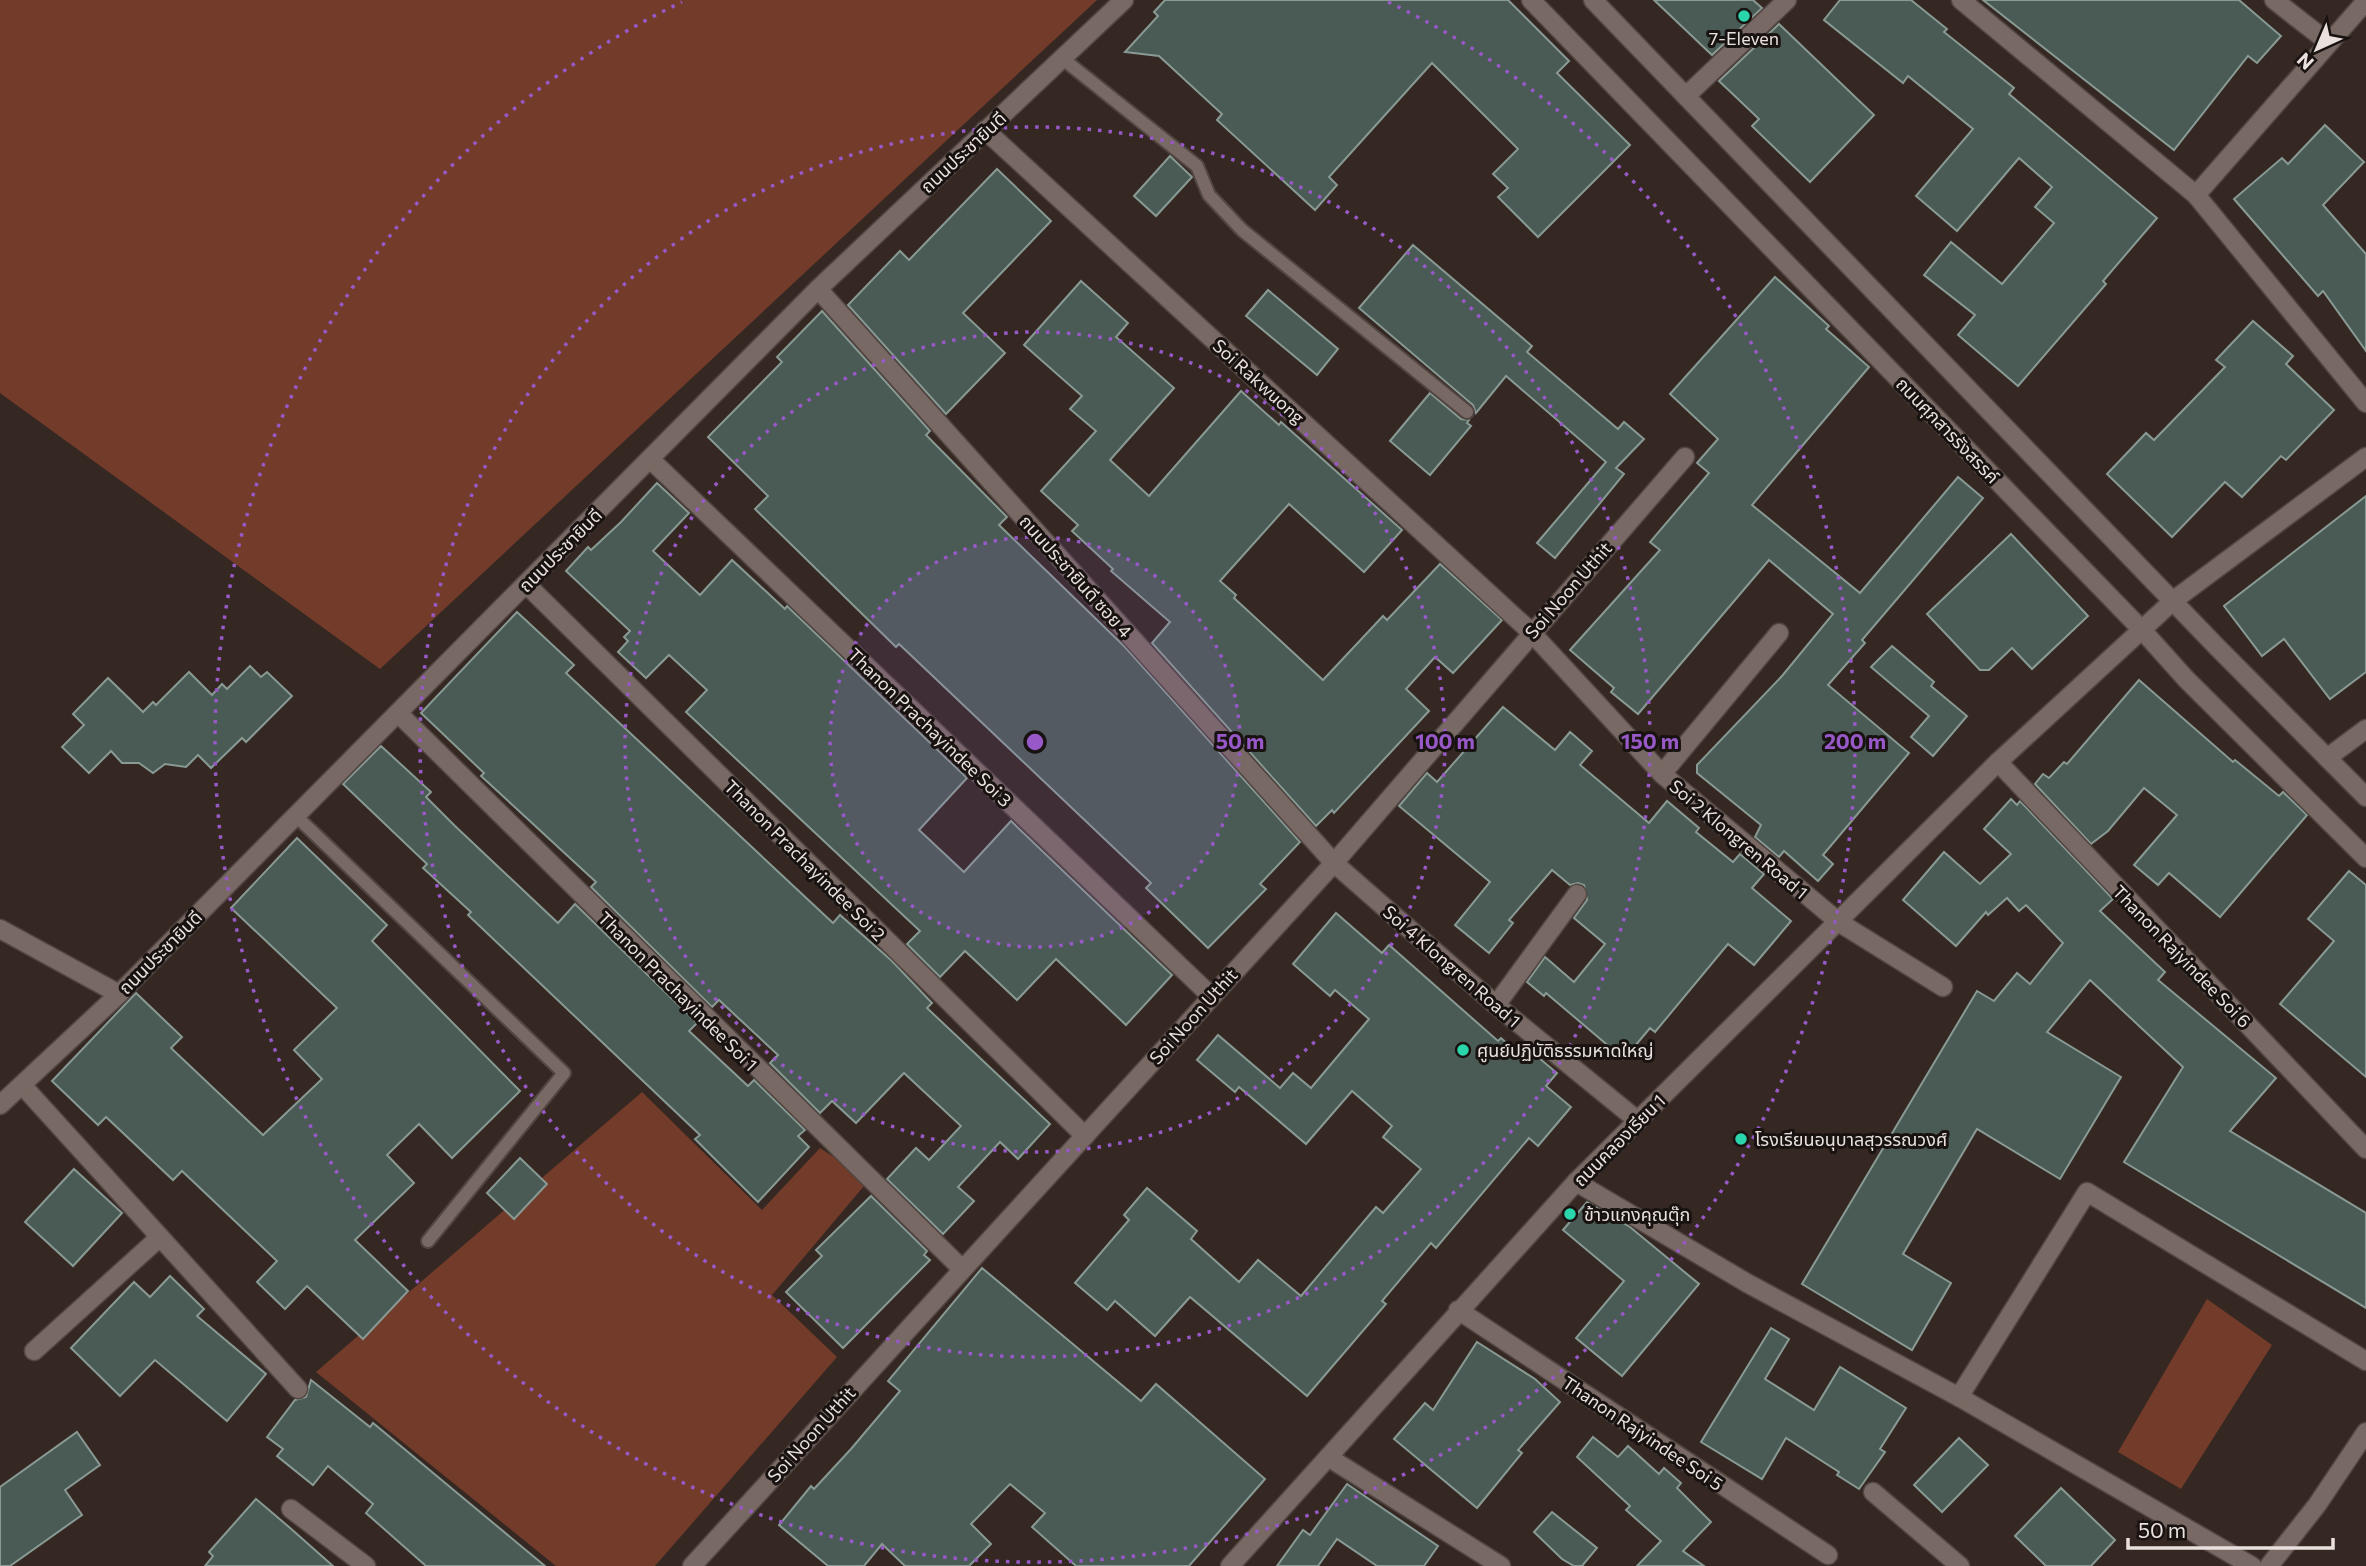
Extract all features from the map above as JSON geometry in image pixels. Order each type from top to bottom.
[{"type":"street","name":"ถนนประชายินดี","points":[[0,1105],[119,994],[818,289],[1124,0]]},
{"type":"street","name":"ถนนศุภสารรังสรรค์","points":[[1531,0],[2143,631],[2186,679],[2366,858]]},
{"type":"street","points":[[1592,0],[2366,797]]},
{"type":"street","points":[[1686,96],[1787,0]]},
{"type":"street","points":[[1961,0],[2196,195],[2366,403]]},
{"type":"street","points":[[2274,0],[2328,42]]},
{"type":"street","points":[[2196,195],[2366,1]]},
{"type":"street","name":"Soi Rakwuong","points":[[985,131],[1531,632]]},
{"type":"street","name":"ถนนประชายินดี ซอย 4","points":[[818,289],[1334,863]]},
{"type":"street","name":"Soi Noon Uthit","points":[[692,1566],[961,1268],[1085,1136],[1210,995],[1334,863],[1685,457]]},
{"type":"street","name":"ถนนคลองเรียน 1","points":[[1230,1566],[1576,1182],[1637,1119],[1840,923],[1998,762],[2174,600],[2366,457]]},
{"type":"street","name":"Thanon Prachayindee Soi 3","points":[[649,459],[1210,995]]},
{"type":"street","name":"Thanon Prachayindee Soi 2","points":[[526,584],[1085,1136]]},
{"type":"street","name":"Soi 2 Klongren Road 1","points":[[1531,632],[1662,774],[1840,923],[1943,988]]},
{"type":"street","points":[[1662,774],[1779,632]]},
{"type":"street","name":"Thanon Prachayindee Soi 1","points":[[398,713],[961,1268]]},
{"type":"street","points":[[2327,758],[2366,729]]},
{"type":"street","name":"Thanon Rajyindee Soi 6","points":[[1998,762],[2366,1149]]},
{"type":"street","name":"Soi 4 Klongren Road 1","points":[[1334,863],[1496,1005],[1637,1119]]},
{"type":"street","points":[[1496,1005],[1577,894]]},
{"type":"street","points":[[0,929],[119,994]]},
{"type":"street","points":[[23,1086],[299,1388]]},
{"type":"street","points":[[1576,1182],[1747,1283],[1959,1397],[2252,1566]]},
{"type":"street","points":[[1959,1397],[2087,1192],[2366,1361]]},
{"type":"street","points":[[34,1351],[160,1237]]},
{"type":"street","name":"Thanon Rajyindee Soi 5","points":[[1458,1310],[1828,1555]]},
{"type":"street","points":[[2269,1566],[2317,1505],[2366,1432]]},
{"type":"street","points":[[1328,1457],[1502,1566]]},
{"type":"street","points":[[1873,1492],[1960,1566]]},
{"type":"street","points":[[291,1509],[366,1566]]},
{"type":"lane","points":[[1063,59],[1197,166],[1209,195],[1242,230],[1467,412]]},
{"type":"lane","points":[[296,816],[564,1073],[428,1241]]},
{"type":"shaded area","points":[[0,0],[1097,0],[380,669],[0,393]]},
{"type":"shaded area","points":[[642,1092],[762,1210],[820,1148],[869,1180],[772,1295],[837,1357],[655,1566],[556,1566],[316,1372]]},
{"type":"shaded area","points":[[2207,1299],[2272,1345],[2181,1489],[2118,1452]]},
{"type":"building","points":[[1165,0],[1508,0],[1569,61],[1557,73],[1630,145],[1538,237],[1498,197],[1508,188],[1493,174],[1518,149],[1432,63],[1329,177],[1337,185],[1315,210],[1217,120],[1222,114],[1159,56],[1125,52],[1158,16],[1154,12]]},
{"type":"building","points":[[1654,0],[1753,0],[1762,8],[1712,55]]},
{"type":"building","points":[[1840,0],[1911,0],[1947,29],[1944,32],[2014,88],[2009,94],[2157,218],[2103,281],[2106,284],[2018,386],[1958,335],[1975,315],[1924,275],[1951,242],[2002,284],[2054,223],[2035,207],[2052,187],[2019,158],[1957,231],[1916,196],[1973,129],[1908,76],[1903,83],[1824,20]]},
{"type":"building","points":[[1983,0],[2239,0],[2281,36],[2257,63],[2248,56],[2174,150]]},
{"type":"building","points":[[1779,24],[1874,115],[1810,182],[1752,126],[1759,119],[1719,81]]},
{"type":"building","points":[[2325,125],[2364,162],[2323,205],[2366,254],[2366,351],[2323,291],[2318,296],[2234,199],[2282,158],[2288,164]]},
{"type":"building","points":[[1170,156],[1192,177],[1156,216],[1134,196]]},
{"type":"building","points":[[997,169],[1051,221],[963,313],[1005,353],[946,414],[848,305],[900,251],[909,260]]},
{"type":"building","points":[[1413,245],[1532,346],[1527,352],[1618,429],[1624,422],[1644,439],[1616,468],[1624,474],[1555,558],[1537,543],[1606,462],[1506,376],[1476,413],[1473,405],[1359,308]]},
{"type":"building","points":[[1775,277],[1829,326],[1826,329],[1869,367],[1752,505],[1860,593],[1958,477],[1983,498],[1862,640],[1865,643],[1828,685],[1909,753],[1823,855],[1833,864],[1818,881],[1784,851],[1779,857],[1755,837],[1761,825],[1697,773],[1697,765],[1782,676],[1833,614],[1769,560],[1638,714],[1611,692],[1614,688],[1570,650],[1660,550],[1650,542],[1709,473],[1697,463],[1718,439],[1670,394]]},
{"type":"building","points":[[1081,281],[1128,323],[1116,337],[1174,388],[1110,460],[1149,496],[1241,391],[1279,425],[1281,422],[1402,530],[1364,572],[1289,504],[1220,581],[1236,595],[1234,598],[1323,680],[1383,616],[1387,620],[1440,564],[1502,620],[1453,673],[1435,657],[1406,689],[1429,711],[1334,813],[1332,810],[1316,826],[1152,643],[1170,622],[1111,571],[1113,569],[1072,531],[1078,525],[1041,491],[1096,431],[1070,409],[1082,396],[1024,345]]},
{"type":"building","points":[[1268,290],[1338,349],[1317,375],[1246,316]]},
{"type":"building","points":[[822,311],[930,431],[926,435],[1007,517],[999,525],[1125,647],[1300,842],[1260,884],[1266,889],[1208,948],[1146,888],[1151,883],[899,644],[896,647],[755,509],[768,496],[708,437],[782,362],[777,357]]},
{"type":"building","points":[[2253,321],[2293,356],[2286,364],[2334,410],[2286,460],[2281,456],[2242,497],[2225,482],[2172,537],[2107,474],[2146,433],[2154,440],[2225,367],[2216,360]]},
{"type":"building","points":[[1430,393],[1461,419],[1469,420],[1467,423],[1471,426],[1430,475],[1390,441]]},
{"type":"building","points":[[657,483],[689,513],[653,551],[700,595],[732,560],[785,609],[787,606],[967,778],[919,830],[964,872],[1011,821],[1172,975],[1126,1025],[1056,959],[1017,1000],[965,951],[940,977],[907,944],[920,931],[686,712],[707,690],[669,655],[646,678],[618,652],[628,641],[624,637],[630,631],[566,571],[588,547],[591,550],[621,522]]},
{"type":"building","points":[[2366,496],[2366,672],[2330,699],[2284,639],[2262,656],[2224,606]]},
{"type":"building","points":[[2011,534],[2088,616],[2032,669],[2012,648],[1989,670],[1980,670],[1927,614]]},
{"type":"building","points":[[517,612],[574,665],[566,673],[833,923],[840,915],[892,961],[932,1003],[927,1008],[1050,1124],[1018,1159],[1000,1142],[958,1187],[974,1201],[943,1234],[887,1179],[916,1148],[929,1160],[961,1126],[904,1073],[856,1123],[832,1101],[820,1113],[770,1063],[778,1055],[719,1000],[712,1007],[591,887],[596,882],[481,776],[484,773],[421,713]]},
{"type":"building","points":[[1892,646],[1934,682],[1931,686],[1967,716],[1933,756],[1911,737],[1929,716],[1871,667]]},
{"type":"building","points":[[250,666],[261,677],[267,672],[292,696],[246,742],[242,738],[211,768],[198,755],[186,767],[165,764],[153,773],[139,763],[122,763],[111,751],[89,773],[62,747],[84,725],[73,714],[108,678],[143,712],[153,702],[156,705],[189,672],[212,695],[222,684],[227,689]]},
{"type":"building","points":[[2139,680],[2233,762],[2235,760],[2279,796],[2283,792],[2307,815],[2220,917],[2169,873],[2158,885],[2134,865],[2177,815],[2144,788],[2108,831],[2091,844],[2035,784],[2043,774],[2049,778],[2064,762],[2067,764]]},
{"type":"building","points":[[1503,707],[1555,750],[1570,732],[1592,751],[1580,765],[1649,823],[1667,801],[1699,828],[1696,832],[1733,862],[1740,854],[1764,874],[1752,888],[1791,921],[1754,965],[1728,944],[1655,1032],[1650,1028],[1624,1059],[1546,993],[1544,996],[1527,982],[1545,957],[1574,982],[1605,944],[1574,918],[1587,900],[1584,885],[1570,885],[1552,870],[1509,920],[1513,923],[1489,953],[1455,925],[1490,882],[1399,806],[1427,773],[1437,782]]},
{"type":"building","points":[[381,746],[431,792],[426,797],[455,826],[558,923],[575,904],[697,1023],[689,1031],[748,1086],[754,1080],[805,1130],[798,1136],[809,1147],[758,1202],[695,1139],[700,1135],[468,915],[471,912],[423,868],[427,864],[343,784]]},
{"type":"building","points":[[2011,799],[2017,805],[2020,801],[2113,899],[2100,911],[2165,972],[2158,980],[2276,1078],[2230,1131],[2366,1213],[2366,1308],[2124,1162],[2183,1067],[2090,980],[2047,1032],[2121,1077],[2060,1179],[1977,1129],[1903,1254],[1951,1283],[1912,1350],[1802,1284],[1977,991],[1994,1001],[2017,973],[2030,984],[2063,943],[2026,905],[2019,911],[2007,898],[1988,915],[1986,912],[1956,946],[1903,900],[1944,852],[1980,884],[2011,854],[1984,829]]},
{"type":"building","points":[[297,838],[387,925],[372,941],[520,1091],[452,1158],[419,1124],[387,1155],[414,1183],[355,1240],[408,1291],[363,1339],[307,1286],[285,1309],[257,1282],[277,1261],[182,1171],[173,1180],[106,1117],[98,1125],[52,1081],[136,993],[182,1037],[171,1048],[263,1135],[322,1079],[294,1050],[337,1008],[231,908]]},
{"type":"building","points":[[2349,871],[2366,885],[2366,1077],[2280,1004],[2334,941],[2308,919]]},
{"type":"building","points":[[1336,913],[1382,953],[1389,945],[1498,1041],[1501,1038],[1526,1060],[1533,1053],[1557,1073],[1546,1086],[1571,1107],[1538,1146],[1529,1138],[1436,1248],[1431,1243],[1382,1301],[1386,1304],[1307,1396],[1190,1297],[1155,1336],[1115,1301],[1107,1310],[1075,1283],[1129,1220],[1124,1215],[1147,1188],[1197,1231],[1191,1239],[1239,1282],[1258,1260],[1301,1296],[1376,1207],[1383,1213],[1421,1169],[1383,1137],[1392,1126],[1352,1091],[1306,1144],[1239,1087],[1235,1092],[1197,1060],[1218,1035],[1280,1088],[1293,1073],[1311,1088],[1369,1019],[1335,990],[1330,996],[1293,964]]},
{"type":"building","points":[[520,1158],[547,1184],[514,1219],[487,1193]]},
{"type":"building","points":[[74,1169],[122,1213],[73,1266],[25,1222]]},
{"type":"building","points":[[871,1196],[927,1251],[924,1255],[930,1260],[843,1348],[786,1292],[822,1256],[816,1250]]},
{"type":"building","points":[[1587,1202],[1630,1227],[1699,1284],[1622,1376],[1576,1338],[1624,1281],[1563,1230]]},
{"type":"building","points":[[982,1268],[1141,1401],[1156,1384],[1265,1479],[1189,1566],[1076,1566],[1032,1527],[1045,1513],[1010,1484],[971,1524],[991,1544],[969,1566],[905,1566],[882,1544],[864,1566],[828,1566],[779,1525],[811,1486],[814,1489],[851,1449],[900,1391],[888,1381]]},
{"type":"building","points":[[170,1276],[204,1309],[197,1316],[266,1374],[227,1421],[155,1360],[120,1396],[71,1348],[134,1282],[150,1297]]},
{"type":"building","points":[[1771,1328],[1789,1339],[1765,1379],[1814,1410],[1840,1367],[1906,1408],[1880,1449],[1885,1452],[1859,1489],[1837,1475],[1839,1472],[1786,1438],[1762,1479],[1701,1442]]},
{"type":"building","points":[[1477,1342],[1535,1379],[1560,1402],[1518,1450],[1522,1453],[1477,1508],[1394,1439],[1425,1403],[1433,1410]]},
{"type":"building","points":[[311,1380],[370,1427],[373,1423],[545,1566],[426,1566],[366,1513],[373,1504],[328,1466],[313,1485],[277,1456],[283,1449],[267,1437],[295,1400],[306,1397]]},
{"type":"building","points":[[77,1432],[100,1465],[65,1490],[82,1515],[10,1566],[0,1566],[0,1487]]},
{"type":"building","points":[[1593,1437],[1618,1457],[1628,1446],[1659,1474],[1664,1468],[1681,1483],[1677,1488],[1711,1522],[1683,1551],[1704,1566],[1637,1566],[1661,1541],[1626,1510],[1630,1506],[1577,1457]]},
{"type":"building","points":[[1959,1438],[1988,1465],[1942,1512],[1914,1485]]},
{"type":"building","points":[[1347,1484],[1438,1546],[1424,1566],[1377,1566],[1337,1539],[1318,1566],[1277,1566],[1303,1530],[1310,1535]]},
{"type":"building","points":[[2061,1488],[2115,1540],[2091,1566],[2046,1566],[2015,1536]]},
{"type":"building","points":[[256,1499],[333,1566],[205,1566],[213,1556],[209,1552]]},
{"type":"building","points":[[1552,1512],[1597,1548],[1582,1566],[1574,1566],[1562,1559],[1534,1532]]},
{"type":"place","name":"7-Eleven","points":[[1744,16]]},
{"type":"place","name":"ศูนย์ปฏิบัติธรรมหาดใหญ่","points":[[1463,1050]]},
{"type":"place","name":"โรงเรียนอนุบาลสุวรรณวงศ์","points":[[1741,1139]]},
{"type":"place","name":"ข้าวแกงคุณตุ๊ก","points":[[1570,1214]]}]
